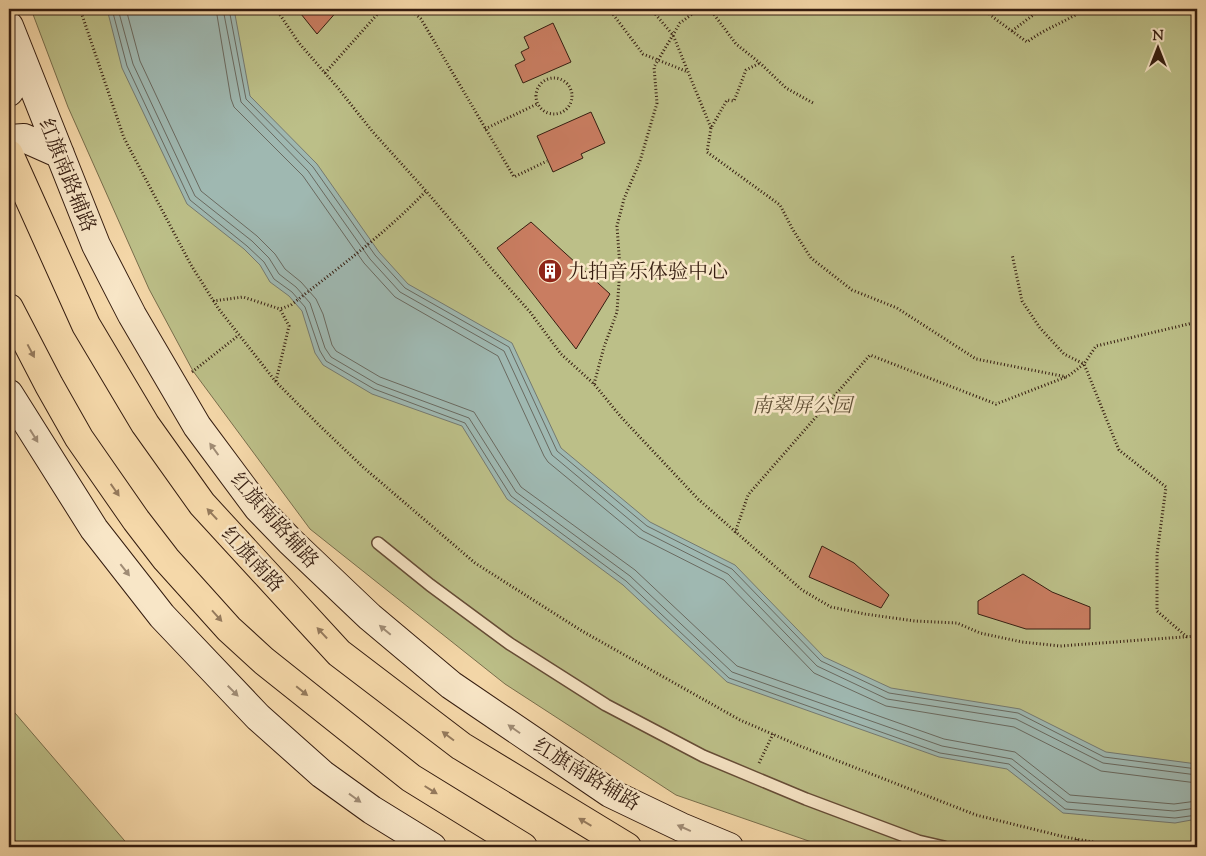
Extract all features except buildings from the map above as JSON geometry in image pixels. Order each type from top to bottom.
[{"type":"highway","name":"红旗南路","points":[[9,154],[86,325],[145,424],[202,504],[339,653],[461,746],[627,847]]},
{"type":"highway","points":[[9,308],[80,438],[136,520],[166,559],[229,629],[264,661],[411,778],[523,847]]},
{"type":"main road","name":"红旗南路辅路","points":[[9,26],[96,245],[132,315],[197,426],[258,508],[370,617],[451,686],[610,793],[681,827],[729,847]]},
{"type":"main road","points":[[9,92],[17,76],[20,56]]},
{"type":"main road","points":[[9,139],[24,138],[60,154]]},
{"type":"main road","points":[[9,394],[94,529],[168,623],[258,717],[322,774],[372,810],[432,847]]},
{"type":"lane","points":[[378,543],[430,585],[510,644],[606,704],[703,756],[806,799],[918,841],[944,847]]},
{"type":"path","points":[[80,9],[124,138],[191,265],[213,302],[276,382],[363,467],[475,564],[582,631],[740,720],[976,815],[1077,839],[1121,847]]},
{"type":"path","points":[[276,9],[299,43],[372,131],[530,312],[561,354],[594,384],[621,417],[691,492],[735,533],[802,590],[831,607],[915,621],[957,624],[1022,642],[1060,646],[1197,636]]},
{"type":"path","points":[[325,73],[382,9]]},
{"type":"path","points":[[410,9],[421,19],[514,177],[547,161]]},
{"type":"path","points":[[609,9],[643,54],[688,72]]},
{"type":"path","points":[[651,9],[673,35],[712,128]]},
{"type":"path","points":[[594,384],[604,347],[617,312],[620,268],[617,226],[624,199],[640,161],[657,103],[654,67],[680,23],[699,9]]},
{"type":"path","points":[[710,9],[736,44],[760,63],[786,88],[813,103]]},
{"type":"path","points":[[984,9],[1027,42],[1043,30],[1077,14],[1077,9]]},
{"type":"path","points":[[1012,31],[1041,9]]},
{"type":"path","points":[[760,63],[746,70],[734,101],[727,100],[712,128],[707,152],[780,205],[811,258],[852,290],[897,308],[976,359],[1067,377]]},
{"type":"path","points":[[557,77],[563,79],[571,88],[572,100],[565,111],[559,114],[546,113],[537,104],[535,93],[540,82],[545,79],[557,77]]},
{"type":"path","points":[[485,128],[537,104]]},
{"type":"path","points":[[213,302],[243,297],[280,309],[291,305],[379,236],[426,191]]},
{"type":"path","points":[[1012,254],[1022,301],[1040,328],[1064,354],[1084,364],[1120,450],[1166,487],[1156,554],[1157,611],[1187,637]]},
{"type":"path","points":[[276,382],[289,326],[280,309]]},
{"type":"path","points":[[735,533],[748,495],[870,355],[996,404],[1067,377],[1084,364],[1096,346],[1197,322]]},
{"type":"path","points":[[171,383],[193,371],[239,335]]},
{"type":"path","points":[[753,777],[773,734]]},
{"type":"path","points":[[1075,847],[1077,839]]},
{"type":"green space","name":"南翠屏公园","points":[[31,9],[1197,9],[1197,847],[826,847],[676,795],[505,684],[310,529],[193,371],[149,289],[68,107]]},
{"type":"green space","points":[[9,706],[130,847],[21,847],[9,833]]},
{"type":"water","points":[[107,9],[234,9],[250,96],[317,164],[379,252],[408,284],[512,343],[561,448],[650,522],[735,565],[824,657],[891,688],[1020,709],[1106,752],[1197,764],[1197,819],[1175,823],[1063,813],[1007,769],[939,757],[727,682],[623,585],[507,499],[462,426],[372,394],[323,365],[315,353],[302,311],[289,296],[270,282],[260,265],[244,249],[187,204],[122,68]]},
{"type":"place","name":"九拍音乐体验中心","points":[[550,271]]}]
